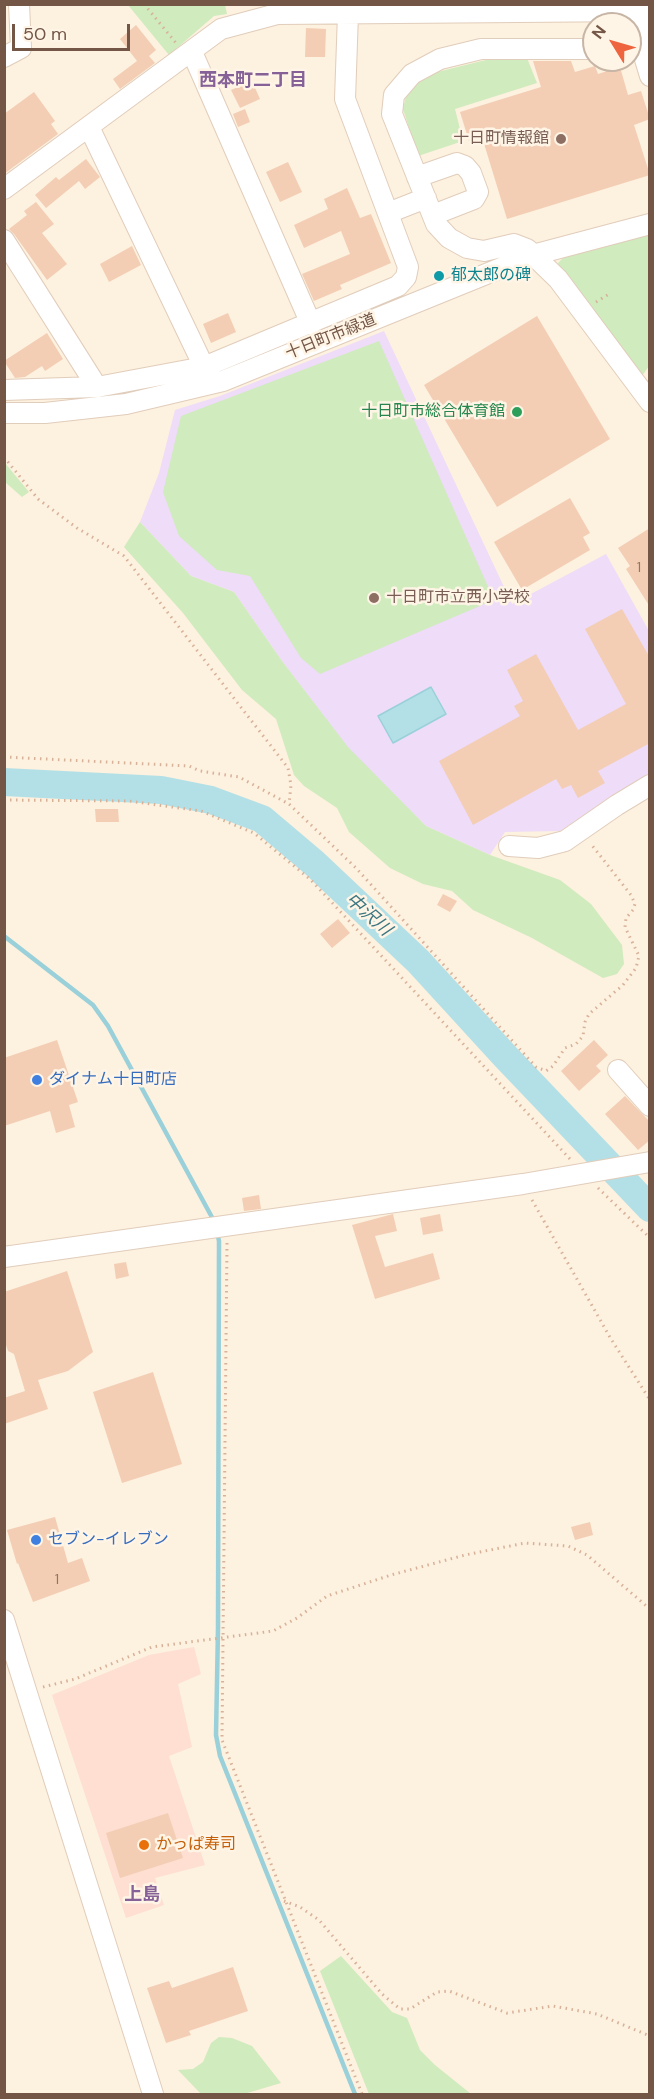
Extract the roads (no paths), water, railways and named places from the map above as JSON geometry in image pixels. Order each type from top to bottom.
[{"type":"street","points":[[4,57],[21,48],[19,4]]},
{"type":"street","points":[[4,189],[221,29],[277,14],[642,10]]},
{"type":"street","points":[[4,390],[97,387],[204,367],[398,286],[405,277],[408,267],[345,99],[348,14]]},
{"type":"street","points":[[582,49],[481,50],[440,59],[412,74],[394,95],[392,114],[436,224],[449,238],[466,248],[484,252],[514,244],[527,249],[558,279],[650,402]]},
{"type":"street","points":[[189,54],[311,324]]},
{"type":"street","points":[[89,127],[204,367]]},
{"type":"street","points":[[388,213],[474,199],[478,192],[471,173],[465,166],[457,163],[417,177]]},
{"type":"street","name":"十日町市緑道","points":[[4,413],[45,413],[126,404],[223,381],[533,255],[650,225]]},
{"type":"street","points":[[4,240],[97,387]]},
{"type":"street","points":[[509,846],[538,848],[565,841],[650,785]]},
{"type":"street","points":[[618,1070],[650,1106]]},
{"type":"street","points":[[4,1257],[523,1184],[646,1163]]},
{"type":"street","points":[[4,1620],[153,2094]]},
{"type":"water","points":[[431,687],[446,714],[393,743],[378,716]]},
{"type":"waterway","name":"中沢川","points":[[4,782],[161,790],[211,800],[262,819],[314,863],[418,961],[650,1208]]},
{"type":"waterway","points":[[4,936],[93,1005],[108,1026],[214,1221]]},
{"type":"waterway","points":[[217,1232],[219,1241],[216,1735],[220,1756],[355,2094]]},
{"type":"place","name":"十日町情報館","points":[[561,139]]},
{"type":"place","name":"郁太郎の碑","points":[[439,276]]},
{"type":"place","name":"十日町市総合体育館","points":[[517,412]]},
{"type":"place","name":"十日町市立西小学校","points":[[374,598]]},
{"type":"place","name":"ダイナム十日町店","points":[[37,1080]]},
{"type":"place","name":"セブン-イレブン","points":[[36,1540]]},
{"type":"place","name":"かっぱ寿司","points":[[144,1845]]},
{"type":"district","name":"西本町二丁目","points":[[253,81]]},
{"type":"district","name":"上島","points":[[142,1895]]}]
